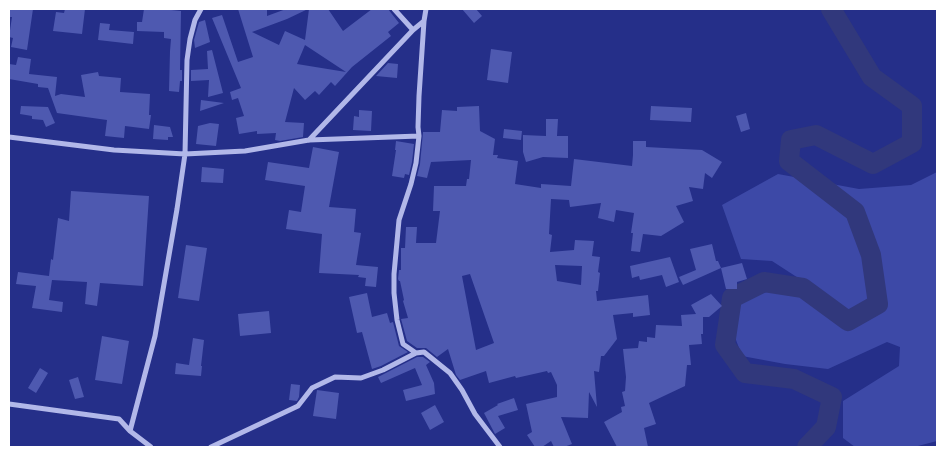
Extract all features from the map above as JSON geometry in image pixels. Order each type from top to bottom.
[{"type":"street","points":[[130,431],[155,336],[177,209],[185,154],[190,39],[195,20],[201,9]]},
{"type":"street","points":[[394,9],[413,30]]},
{"type":"street","points":[[416,353],[403,344],[397,320],[394,274],[399,220],[416,163],[426,9]]},
{"type":"street","points":[[309,140],[413,30],[424,21]]},
{"type":"street","points":[[9,137],[114,150],[185,154],[245,151],[309,140],[419,136]]},
{"type":"street","points":[[211,447],[298,406],[312,388],[335,377],[361,378],[383,370],[416,353],[424,352],[450,373],[500,447]]},
{"type":"street","points":[[9,404],[119,419],[130,431],[151,447]]},
{"type":"shaded area","points":[[937,172],[937,441],[914,447],[855,447],[843,438],[843,401],[899,366],[900,347],[887,342],[828,369],[742,356],[733,332],[737,308],[748,297],[775,290],[798,291],[835,318],[840,305],[772,261],[741,259],[722,205],[778,174],[859,189],[911,185]]},
{"type":"building","points":[[9,9],[33,9],[27,50],[11,47],[13,38],[9,37],[12,17],[9,17]]},
{"type":"building","points":[[65,9],[85,9],[82,34],[53,31],[56,12],[64,13]]},
{"type":"building","points":[[144,9],[181,11],[180,70],[182,70],[182,81],[180,81],[179,92],[169,91],[171,39],[164,38],[164,32],[137,31],[137,22],[142,22]]},
{"type":"building","points":[[238,9],[267,9],[267,16],[286,9],[308,9],[252,32],[279,45],[285,31],[305,40],[309,9],[328,9],[343,31],[372,9],[388,9],[399,23],[388,32],[391,36],[352,67],[335,86],[331,82],[319,95],[315,91],[305,100],[294,88],[285,122],[304,123],[303,137],[280,141],[275,140],[276,133],[257,134],[257,131],[239,134],[236,118],[244,116],[238,98],[232,100],[230,92],[241,88],[212,18],[222,15],[238,62],[253,57]],"holes":[[[305,45],[346,72],[297,64]]]},
{"type":"building","points":[[462,9],[476,9],[482,16],[474,23]]},
{"type":"building","points":[[205,20],[210,42],[195,48],[194,40],[199,22]]},
{"type":"building","points":[[100,23],[110,24],[109,30],[134,32],[133,44],[98,40]]},
{"type":"building","points":[[491,49],[512,52],[508,83],[487,80]]},
{"type":"building","points":[[212,50],[223,93],[208,97],[209,80],[191,81],[191,70],[208,69],[207,51]]},
{"type":"building","points":[[18,57],[31,59],[29,74],[57,77],[55,96],[61,94],[85,97],[81,75],[98,72],[99,76],[121,78],[120,92],[150,94],[149,115],[151,115],[149,129],[125,126],[124,138],[105,136],[107,120],[57,113],[48,88],[38,87],[38,84],[9,79],[9,64],[16,65]]},
{"type":"building","points":[[388,63],[398,64],[397,78],[376,76]]},
{"type":"building","points":[[201,100],[224,103],[200,111]]},
{"type":"building","points":[[21,106],[48,107],[55,123],[46,127],[43,120],[32,119],[32,116],[20,114]]},
{"type":"building","points":[[479,106],[480,131],[495,139],[493,155],[498,155],[497,158],[518,161],[515,184],[541,188],[541,184],[571,186],[574,159],[632,166],[633,141],[646,141],[646,147],[702,150],[722,162],[712,178],[705,173],[703,189],[689,187],[693,201],[676,206],[684,222],[661,236],[643,234],[640,252],[631,251],[634,213],[616,210],[614,222],[598,218],[601,203],[570,207],[569,200],[551,199],[549,234],[552,235],[550,252],[574,250],[575,240],[594,241],[592,256],[600,257],[598,291],[596,291],[597,301],[648,295],[650,315],[633,317],[633,313],[613,315],[617,339],[604,356],[601,356],[599,372],[594,371],[597,407],[589,392],[588,418],[561,417],[572,444],[564,447],[554,447],[551,441],[542,447],[535,447],[527,435],[532,432],[526,404],[557,397],[557,385],[551,372],[548,373],[547,371],[516,378],[515,376],[489,383],[486,371],[460,380],[456,375],[448,349],[437,357],[426,348],[417,348],[407,341],[401,319],[408,318],[398,279],[399,270],[401,270],[401,248],[405,248],[406,227],[417,227],[416,243],[436,243],[440,211],[433,211],[434,186],[466,186],[467,179],[469,179],[471,160],[431,162],[427,178],[417,176],[423,132],[440,132],[442,110],[457,111],[457,107]],"holes":[[[555,265],[582,266],[581,285],[557,281]],[[470,274],[494,343],[476,350],[462,276]]]},
{"type":"building","points":[[651,106],[692,108],[691,122],[650,120]]},
{"type":"building","points":[[359,110],[372,111],[371,131],[353,130],[354,116],[359,117]]},
{"type":"building","points":[[746,113],[750,129],[741,132],[736,116]]},
{"type":"building","points":[[546,119],[558,119],[557,136],[568,136],[568,158],[543,157],[526,162],[523,152],[523,135],[546,136]]},
{"type":"building","points":[[210,123],[219,124],[216,146],[196,144],[198,126]]},
{"type":"building","points":[[154,125],[170,127],[173,137],[168,137],[168,140],[153,139]]},
{"type":"building","points":[[504,129],[522,131],[521,140],[503,138]]},
{"type":"building","points":[[396,141],[414,144],[409,175],[405,174],[404,178],[392,176]]},
{"type":"building","points":[[313,147],[339,152],[329,207],[356,209],[354,232],[361,233],[356,265],[378,267],[376,287],[365,286],[366,278],[358,277],[359,275],[319,273],[322,234],[286,229],[289,210],[301,212],[305,186],[265,180],[268,162],[309,168]]},
{"type":"building","points":[[202,167],[224,169],[223,183],[201,182]]},
{"type":"building","points":[[71,191],[149,196],[143,286],[100,283],[97,306],[85,304],[87,282],[52,280],[49,300],[63,302],[62,312],[32,308],[36,286],[16,284],[18,272],[49,276],[58,218],[69,221]]},
{"type":"building","points":[[712,244],[716,261],[718,261],[721,268],[683,285],[679,277],[696,270],[690,249]]},
{"type":"building","points":[[186,245],[207,248],[199,301],[178,298]]},
{"type":"building","points":[[670,257],[679,282],[666,287],[662,275],[640,280],[639,276],[632,278],[630,266]]},
{"type":"building","points":[[742,263],[747,279],[737,282],[737,289],[726,289],[721,268]]},
{"type":"building","points":[[367,293],[372,317],[387,313],[390,323],[393,322],[399,346],[408,352],[372,369],[362,332],[357,333],[349,297]]},
{"type":"building","points":[[711,294],[722,306],[709,317],[703,317],[702,344],[689,345],[691,365],[687,365],[685,386],[649,403],[656,424],[644,428],[648,447],[617,447],[604,422],[622,412],[621,407],[625,406],[622,392],[625,391],[626,377],[623,349],[638,348],[639,341],[647,342],[647,337],[655,338],[656,325],[682,326],[681,315],[696,314],[691,305]]},
{"type":"building","points":[[269,311],[271,333],[240,336],[238,314]]},
{"type":"building","points":[[102,336],[129,341],[122,384],[95,380]]},
{"type":"building","points":[[193,338],[204,340],[201,376],[175,374],[176,363],[189,365]]},
{"type":"building","points":[[417,357],[423,357],[430,362],[426,365],[434,383],[435,394],[406,401],[403,390],[422,385],[415,368],[381,383],[378,377]]},
{"type":"building","points":[[40,368],[48,373],[36,393],[28,388]]},
{"type":"building","points":[[78,377],[84,397],[75,399],[69,380]]},
{"type":"building","points":[[291,384],[300,385],[297,401],[289,400]]},
{"type":"building","points":[[317,390],[339,393],[336,419],[313,416]]},
{"type":"building","points":[[514,398],[518,410],[498,416],[505,428],[495,434],[484,413],[497,404]]},
{"type":"building","points":[[435,405],[444,422],[430,430],[421,413]]},
{"type":"waterway","points":[[807,447],[826,427],[832,397],[794,379],[745,373],[725,345],[732,298],[764,282],[803,288],[848,321],[878,304],[871,255],[855,212],[789,161],[791,140],[816,135],[873,164],[912,143],[912,106],[872,77],[831,9]]}]
